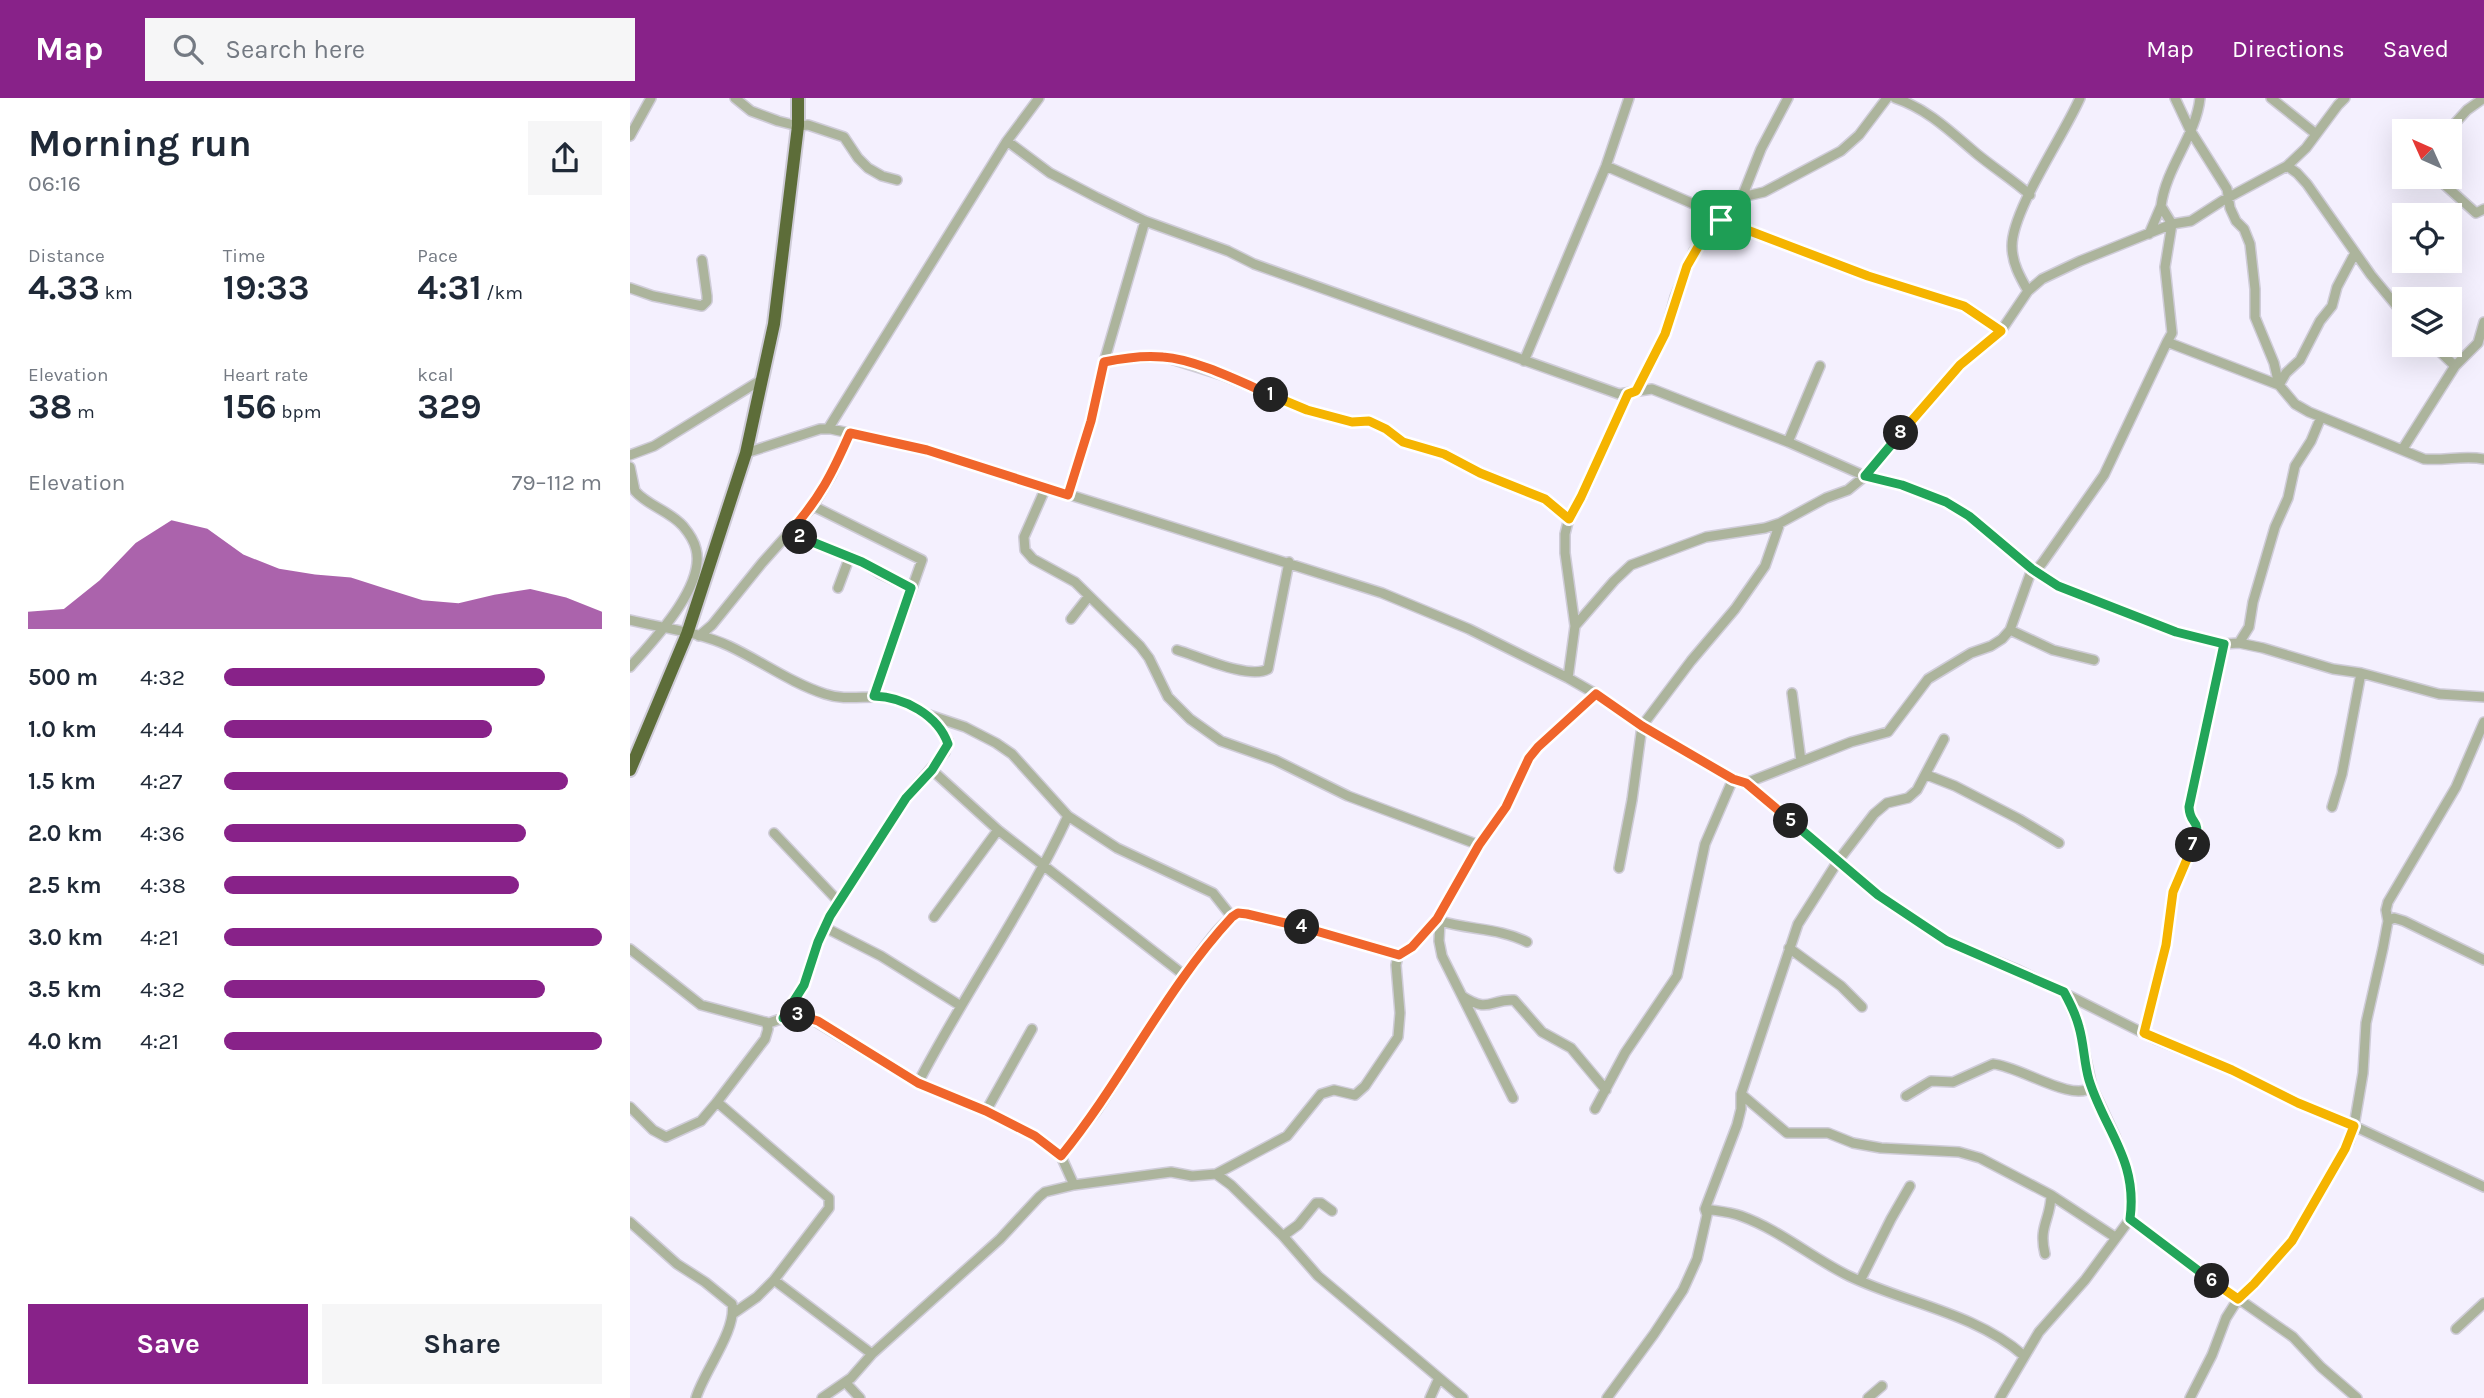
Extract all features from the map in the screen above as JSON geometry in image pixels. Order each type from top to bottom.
[{"type":"highway","points":[[630,770],[693,635],[746,453],[774,324],[798,127],[798,98]]},
{"type":"street","points":[[630,136],[651,98]]},
{"type":"street","points":[[735,98],[751,111],[778,121],[798,127],[808,125],[844,137],[858,158],[872,171],[897,180]]},
{"type":"street","points":[[828,429],[1007,141],[1039,98]]},
{"type":"street","points":[[1524,361],[1606,166],[1629,98]]},
{"type":"street","points":[[1568,678],[1575,626],[1565,553],[1565,534],[1569,519],[1632,393],[1665,334],[1687,266],[1702,240],[1742,197],[1761,149],[1788,98]]},
{"type":"street","points":[[1742,197],[1764,192],[1841,151],[1859,135],[1887,98]]},
{"type":"street","points":[[1895,98],[1941,122],[2030,195]]},
{"type":"street","points":[[2028,291],[2013,262],[2011,242],[2018,217],[2080,98]]},
{"type":"street","points":[[2175,98],[2190,130],[2227,189],[2230,208],[2250,244],[2256,289],[2255,317],[2274,363],[2279,385],[2295,404],[2424,459],[2442,461],[2469,456],[2484,459]]},
{"type":"street","points":[[2149,234],[2161,206],[2167,178],[2190,130],[2200,98]]},
{"type":"street","points":[[2271,98],[2316,134]]},
{"type":"street","points":[[1575,626],[1631,565],[1706,537],[1765,528],[1780,523],[1826,498],[1848,490],[1865,476],[1960,365],[2001,331],[2028,291],[2053,272],[2172,224],[2191,221],[2287,166],[2306,148],[2345,98]]},
{"type":"street","points":[[2459,119],[2484,98]]},
{"type":"street","points":[[1007,141],[1050,173],[1145,221],[1228,251],[1254,264],[1619,394],[1652,389],[1788,442],[1865,476],[1902,485],[1946,502],[1969,516],[2032,569],[2058,586],[2176,632],[2224,644],[2239,643],[2439,694],[2484,697]]},
{"type":"street","points":[[1606,166],[1712,212],[1721,220],[1868,276],[1964,306],[2001,331]]},
{"type":"street","points":[[2287,166],[2307,184],[2355,253],[2392,300]]},
{"type":"street","points":[[2449,189],[2476,213],[2484,209]]},
{"type":"street","points":[[2032,569],[2038,568],[2043,562],[2104,475],[2172,333],[2165,267],[2172,224],[2161,206]]},
{"type":"street","points":[[1068,495],[1091,421],[1104,362],[1145,221]]},
{"type":"street","points":[[2279,385],[2286,373],[2300,360],[2320,321],[2332,306],[2337,287],[2355,253]]},
{"type":"street","points":[[630,288],[653,296],[702,306],[707,301],[702,260]]},
{"type":"street","points":[[2402,450],[2455,366],[2478,343],[2484,323]]},
{"type":"street","points":[[2167,342],[2279,385]]},
{"type":"street","points":[[1104,362],[1123,358],[1165,357],[1213,371],[1307,410],[1352,422],[1369,421],[1386,429],[1403,442],[1444,454],[1480,473],[1545,499],[1569,519]]},
{"type":"street","points":[[2446,357],[2455,366]]},
{"type":"street","points":[[1788,442],[1820,366]]},
{"type":"street","points":[[630,455],[654,446],[761,380]]},
{"type":"street","points":[[2239,643],[2249,627],[2253,602],[2275,527],[2288,498],[2295,466],[2311,442],[2321,417]]},
{"type":"street","points":[[746,453],[821,429],[927,450],[1289,562],[1382,593],[1469,629],[1568,678],[1642,726],[1733,779],[1746,783],[1878,895],[1947,941],[2064,992],[2144,1033],[2232,1070],[2298,1103],[2484,1187]]},
{"type":"street","points":[[693,635],[712,625],[813,506],[831,476],[850,433]]},
{"type":"street","points":[[630,467],[638,494],[681,524],[697,551],[696,568],[690,587],[663,628],[630,667]]},
{"type":"street","points":[[1046,487],[1024,537],[1025,550],[1033,559],[1072,579],[1140,646],[1171,702],[1216,738],[1232,746],[1275,760],[1349,796],[1479,845]]},
{"type":"street","points":[[813,506],[921,559],[874,696]]},
{"type":"street","points":[[1619,868],[1642,726],[1735,609],[1765,566],[1780,523]]},
{"type":"street","points":[[789,533],[850,556],[911,588]]},
{"type":"street","points":[[838,587],[850,556]]},
{"type":"street","points":[[1177,650],[1245,671],[1258,673],[1266,670],[1269,666],[1289,562]]},
{"type":"street","points":[[1746,783],[1851,742],[1888,732],[1928,679],[1971,653],[1991,646],[2010,630],[2032,569]]},
{"type":"street","points":[[1071,619],[1089,596]]},
{"type":"street","points":[[630,620],[727,646],[822,693],[838,697],[874,696],[902,701],[924,714],[940,729],[948,742],[945,752],[932,770],[906,798],[824,927],[804,985],[783,1018]]},
{"type":"street","points":[[2010,630],[2053,650],[2094,660]]},
{"type":"street","points":[[2144,1033],[2166,945],[2173,892],[2198,830],[2198,824],[2189,814],[2189,807],[2224,644]]},
{"type":"street","points":[[2332,807],[2342,774],[2361,673]]},
{"type":"street","points":[[1792,693],[1801,761]]},
{"type":"street","points":[[821,1398],[845,1382],[872,1354],[1000,1239],[1045,1192],[1074,1185],[1171,1172],[1192,1176],[1216,1174],[1287,1136],[1321,1094],[1334,1090],[1356,1094],[1365,1086],[1398,1037],[1400,1013],[1396,965],[1399,955],[1412,947],[1438,920],[1479,845],[1506,807],[1529,758],[1596,694]]},
{"type":"street","points":[[924,714],[965,727],[996,743],[1012,754],[1068,816],[1117,848],[1213,892],[1232,917]]},
{"type":"street","points":[[2190,1398],[2212,1355],[2226,1318],[2238,1299],[2292,1241],[2345,1149],[2354,1126],[2363,1073],[2366,1023],[2388,920],[2388,902],[2456,787],[2484,722]]},
{"type":"street","points":[[1607,1398],[1683,1290],[1700,1247],[1707,1215],[1705,1209],[1737,1125],[1741,1094],[1798,924],[1838,862],[1880,809],[1891,801],[1908,798],[1917,790],[1944,739]]},
{"type":"street","points":[[932,770],[998,830],[1184,975]]},
{"type":"street","points":[[1927,775],[1955,786],[2059,844]]},
{"type":"street","points":[[1595,1109],[1625,1053],[1676,976],[1705,844],[1733,779]]},
{"type":"street","points":[[918,1083],[1044,867],[1068,816]]},
{"type":"street","points":[[934,917],[998,830]]},
{"type":"street","points":[[775,833],[839,902]]},
{"type":"street","points":[[1061,1156],[1097,1110],[1184,975],[1238,913],[1321,932],[1399,955]]},
{"type":"street","points":[[2388,920],[2394,918],[2404,921],[2484,960]]},
{"type":"street","points":[[1438,920],[1453,925],[1504,932],[1527,942]]},
{"type":"street","points":[[1438,920],[1442,956],[1513,1098]]},
{"type":"street","points":[[824,927],[881,956],[961,1006]]},
{"type":"street","points":[[1789,948],[1841,986],[1862,1007]]},
{"type":"street","points":[[630,949],[701,1005],[766,1022],[801,1015],[818,1021],[918,1083],[986,1111],[1035,1136],[1061,1156],[1074,1185]]},
{"type":"street","points":[[2000,1398],[2039,1332],[2085,1280],[2130,1219],[2132,1194],[2128,1172],[2092,1087],[2079,1027],[2064,992]]},
{"type":"street","points":[[1461,995],[1484,1006],[1514,1000],[1542,1032],[1571,1048],[1606,1090]]},
{"type":"street","points":[[630,1107],[653,1130],[666,1138],[701,1121],[765,1039],[768,1029],[766,1022]]},
{"type":"street","points":[[986,1111],[1032,1030]]},
{"type":"street","points":[[1906,1096],[1931,1081],[1953,1082],[1993,1064],[2069,1091],[2081,1093],[2092,1087]]},
{"type":"street","points":[[1741,1094],[1787,1133],[1828,1133],[1853,1143],[1881,1148],[1965,1153],[1987,1161],[2051,1195],[2115,1237]]},
{"type":"street","points":[[696,1398],[734,1313],[757,1297],[774,1280],[829,1209],[829,1198],[717,1102]]},
{"type":"street","points":[[1216,1174],[1231,1185],[1283,1236],[1318,1276],[1463,1398]]},
{"type":"street","points":[[1860,1281],[1910,1186]]},
{"type":"street","points":[[2045,1254],[2041,1236],[2051,1195]]},
{"type":"street","points":[[1283,1236],[1298,1225],[1316,1203],[1321,1203],[1332,1211]]},
{"type":"street","points":[[1705,1209],[1754,1220],[1860,1281],[1909,1298],[1979,1328],[2008,1342],[2023,1355]]},
{"type":"street","points":[[2130,1219],[2293,1337],[2321,1367],[2357,1398]]},
{"type":"street","points":[[630,1222],[677,1264],[728,1299],[734,1313]]},
{"type":"street","points":[[774,1280],[872,1354]]},
{"type":"street","points":[[2456,1329],[2484,1303]]},
{"type":"street","points":[[1430,1398],[1439,1378]]},
{"type":"street","points":[[845,1382],[860,1398]]},
{"type":"street","points":[[1868,1398],[1882,1386]]},
{"type":"route","points":[[1721,220],[1868,276],[1964,306],[2001,331],[1960,365],[1865,476],[1902,485],[1946,502],[1969,516],[2032,569],[2058,586],[2176,632],[2224,644],[2189,807],[2189,814],[2198,824],[2198,830],[2192,851],[2173,892],[2166,945],[2144,1033],[2354,1126],[2345,1149],[2292,1241],[2238,1299],[2130,1219],[2132,1194],[2125,1160],[2092,1087],[2079,1027],[2064,992],[1947,941],[1914,920],[1878,895],[1746,783],[1733,779],[1642,726],[1596,694],[1529,758],[1506,807],[1479,845],[1437,919],[1410,949],[1399,955],[1247,914],[1234,915],[1184,975],[1097,1110],[1061,1156],[1035,1136],[896,1071],[810,1017],[792,1015],[783,1018],[804,985],[830,916],[897,811],[932,770],[948,744],[940,729],[918,709],[893,698],[874,696],[911,588],[840,552],[789,533],[813,506],[831,476],[850,433],[927,450],[1068,495],[1091,421],[1104,362],[1123,358],[1165,357],[1222,375],[1307,410],[1352,422],[1369,421],[1386,429],[1403,442],[1444,454],[1480,473],[1545,499],[1569,519],[1628,394],[1636,391],[1665,334],[1675,297],[1694,251],[1721,220]]}]
